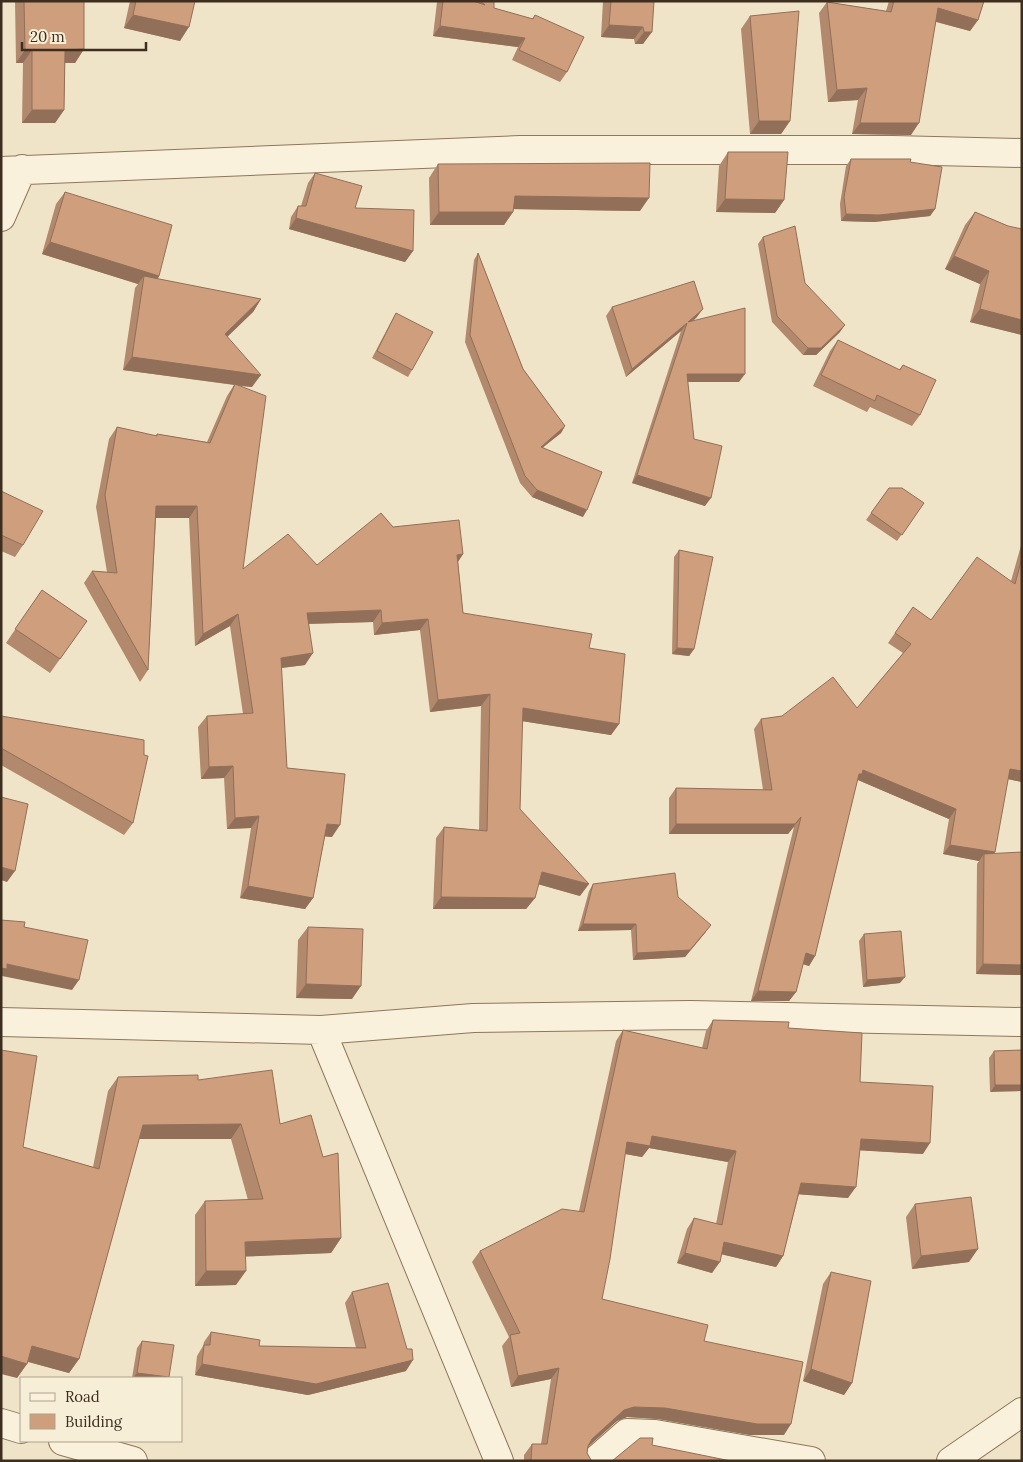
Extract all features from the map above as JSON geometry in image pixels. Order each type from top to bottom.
[{"type":"street","points":[[1,217],[12,170],[520,150],[893,150],[1022,153]]},
{"type":"street","points":[[1,1022],[321,1030],[473,1018],[690,1015],[1022,1022]]},
{"type":"street","points":[[321,1030],[499,1461]]},
{"type":"street","points":[[951,1461],[1022,1412]]},
{"type":"street","points":[[1,1423],[20,1429]]},
{"type":"street","points":[[594,1461],[627,1433],[655,1434],[811,1461]]},
{"type":"street","points":[[66,1442],[132,1461]]},
{"type":"building","points":[[24,1],[84,1],[84,49],[65,50],[64,110],[32,110],[32,50],[25,50]]},
{"type":"building","points":[[136,1],[195,1],[189,27],[133,15]]},
{"type":"building","points":[[443,1],[473,1],[485,5],[480,1],[494,1],[494,8],[533,19],[535,15],[584,37],[567,72],[519,50],[525,38],[440,26]]},
{"type":"building","points":[[611,1],[654,1],[652,32],[644,32],[643,27],[609,25]]},
{"type":"building","points":[[894,1],[984,1],[978,20],[938,8],[919,123],[860,123],[867,88],[837,90],[827,2],[891,12]]},
{"type":"building","points":[[799,11],[790,121],[759,121],[750,16]]},
{"type":"building","points":[[728,152],[788,152],[784,200],[725,199]]},
{"type":"building","points":[[851,159],[911,159],[910,162],[942,167],[935,209],[879,215],[846,214],[844,197]]},
{"type":"building","points":[[650,163],[649,198],[515,196],[513,212],[439,212],[438,164]]},
{"type":"building","points":[[315,173],[362,186],[355,208],[414,210],[413,251],[296,218],[298,206],[306,206]]},
{"type":"building","points":[[65,192],[172,225],[159,276],[50,242]]},
{"type":"building","points":[[975,212],[1008,226],[1022,229],[1022,320],[980,309],[989,271],[954,256]]},
{"type":"building","points":[[795,226],[805,283],[845,325],[821,348],[808,348],[777,316],[763,237]]},
{"type":"building","points":[[478,253],[523,369],[565,426],[541,447],[602,472],[587,510],[537,490],[525,476],[470,335]]},
{"type":"building","points":[[144,276],[261,299],[225,334],[261,375],[132,357]]},
{"type":"building","points":[[694,281],[703,309],[688,322],[745,308],[745,374],[687,374],[694,439],[722,446],[711,498],[637,475],[687,323],[632,369],[612,307]]},
{"type":"building","points":[[396,313],[433,332],[412,370],[377,351]]},
{"type":"building","points":[[838,340],[900,370],[903,365],[936,380],[920,415],[877,395],[875,401],[821,375]]},
{"type":"building","points":[[235,384],[266,396],[243,569],[288,534],[317,565],[381,513],[393,527],[459,520],[463,554],[457,555],[463,613],[592,634],[589,648],[625,654],[619,724],[523,708],[520,809],[589,884],[542,872],[535,898],[441,897],[444,827],[487,831],[490,694],[438,700],[428,619],[382,623],[381,610],[307,613],[313,653],[281,658],[287,768],[345,774],[340,825],[327,824],[313,898],[248,886],[259,816],[235,818],[233,766],[209,767],[207,716],[253,713],[238,614],[203,634],[197,506],[156,506],[148,670],[92,571],[117,573],[105,495],[117,427],[157,436],[157,434],[210,443]]},
{"type":"building","points":[[889,488],[902,488],[924,503],[902,535],[871,513]]},
{"type":"building","points":[[1,491],[43,511],[23,545],[1,535]]},
{"type":"building","points":[[679,550],[713,557],[694,649],[677,648]]},
{"type":"building","points":[[977,557],[1015,584],[1022,558],[1022,771],[1010,769],[995,852],[950,845],[956,809],[863,770],[862,774],[859,774],[815,956],[806,953],[796,992],[758,991],[801,817],[795,824],[676,824],[676,788],[772,790],[761,719],[782,716],[833,677],[857,708],[911,644],[895,633],[913,607],[931,620]]},
{"type":"building","points":[[42,590],[87,621],[60,659],[15,629]]},
{"type":"building","points":[[1,716],[144,740],[144,755],[148,756],[133,823],[1,748]]},
{"type":"building","points":[[1,797],[28,804],[15,871],[1,867]]},
{"type":"building","points":[[1022,852],[1022,965],[983,964],[984,854]]},
{"type":"building","points":[[675,873],[678,897],[711,925],[690,950],[637,953],[636,924],[583,924],[593,884]]},
{"type":"building","points":[[1,920],[25,922],[24,927],[88,940],[79,980],[7,964],[7,969],[1,968]]},
{"type":"building","points":[[308,927],[363,929],[361,986],[306,984]]},
{"type":"building","points":[[901,931],[905,977],[867,980],[864,934]]},
{"type":"building","points":[[713,1020],[789,1022],[788,1028],[862,1033],[860,1082],[933,1086],[930,1143],[861,1139],[856,1187],[801,1183],[783,1256],[724,1242],[720,1262],[685,1253],[694,1218],[722,1225],[736,1151],[652,1136],[650,1146],[627,1142],[610,1259],[602,1299],[708,1325],[704,1341],[803,1362],[791,1424],[757,1424],[665,1408],[634,1407],[624,1410],[592,1439],[587,1453],[592,1461],[531,1461],[532,1444],[547,1444],[559,1368],[518,1376],[510,1335],[520,1333],[480,1251],[562,1209],[584,1212],[623,1030],[707,1049]]},
{"type":"building","points":[[1,1050],[37,1056],[23,1147],[99,1169],[118,1077],[198,1075],[198,1080],[272,1070],[280,1124],[311,1115],[323,1157],[338,1153],[341,1238],[245,1242],[246,1271],[206,1271],[205,1201],[263,1199],[241,1124],[143,1125],[79,1359],[32,1346],[27,1364],[1,1356]]},
{"type":"building","points":[[1022,1050],[1022,1085],[995,1085],[994,1051]]},
{"type":"building","points":[[971,1197],[978,1249],[921,1256],[915,1204]]},
{"type":"building","points":[[831,1272],[871,1281],[852,1383],[811,1369]]},
{"type":"building","points":[[388,1283],[407,1349],[412,1349],[413,1360],[316,1384],[202,1364],[204,1345],[210,1345],[211,1332],[260,1340],[259,1346],[366,1348],[352,1292]]},
{"type":"building","points":[[142,1341],[174,1345],[169,1377],[137,1373]]},
{"type":"building","points":[[640,1438],[653,1438],[652,1445],[731,1461],[612,1461]]}]
